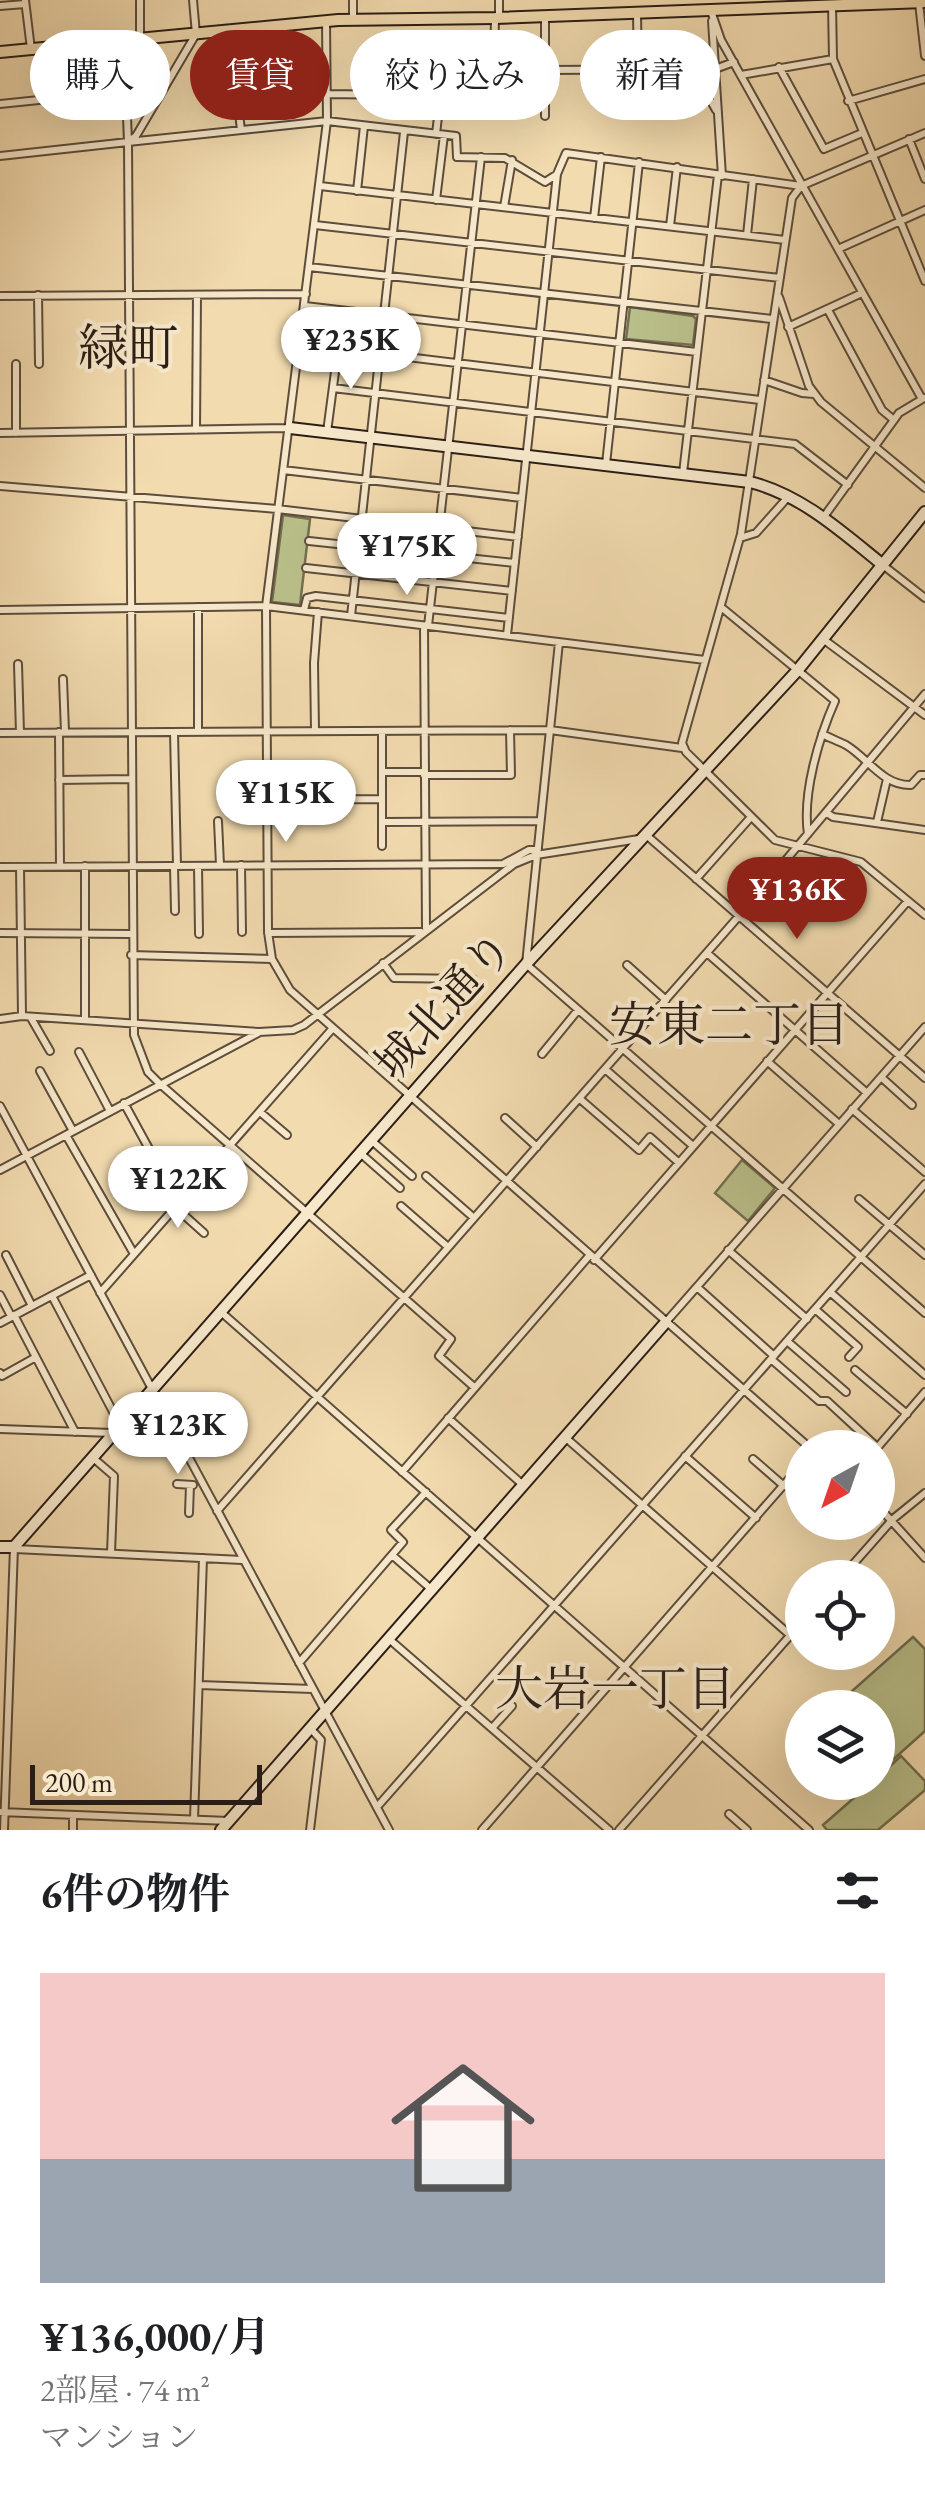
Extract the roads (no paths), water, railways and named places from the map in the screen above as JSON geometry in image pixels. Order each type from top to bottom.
[{"type":"main road","points":[[229,30],[352,19],[497,18],[711,5],[922,2]]},
{"type":"main road","points":[[0,52],[30,49]]},
{"type":"street","points":[[140,0],[140,30]]},
{"type":"street","points":[[192,0],[196,30]]},
{"type":"street","points":[[352,19],[353,0]]},
{"type":"street","points":[[436,200],[444,66],[494,61],[498,0]]},
{"type":"street","points":[[0,6],[25,2],[30,36]]},
{"type":"street","points":[[922,2],[925,56]]},
{"type":"street","points":[[834,3],[833,59],[925,281]]},
{"type":"street","points":[[711,5],[721,40],[924,398],[906,407],[894,420],[824,518]]},
{"type":"street","points":[[711,5],[712,30]]},
{"type":"street","points":[[636,12],[637,30]]},
{"type":"street","points":[[545,16],[545,30]]},
{"type":"street","points":[[326,21],[326,30]]},
{"type":"street","points":[[277,30],[278,26]]},
{"type":"street","points":[[128,142],[136,136],[190,44]]},
{"type":"street","points":[[741,76],[833,59]]},
{"type":"street","points":[[720,67],[734,62]]},
{"type":"street","points":[[779,66],[824,148],[862,134]]},
{"type":"street","points":[[848,101],[925,78]]},
{"type":"street","points":[[0,104],[30,101]]},
{"type":"street","points":[[127,120],[131,1023],[148,1072],[450,1339],[439,1356],[474,1387]]},
{"type":"street","points":[[240,120],[241,130]]},
{"type":"street","points":[[683,474],[720,175],[717,120]]},
{"type":"street","points":[[0,156],[327,121],[456,136],[457,157],[512,160],[544,182],[557,174]]},
{"type":"street","points":[[327,121],[266,606],[268,933],[272,959],[281,980],[332,1028],[790,1430]]},
{"type":"street","points":[[357,191],[364,126]]},
{"type":"street","points":[[351,616],[404,132]]},
{"type":"street","points":[[507,635],[557,174],[566,152],[802,186],[925,132]]},
{"type":"street","points":[[909,139],[925,179]]},
{"type":"street","points":[[424,931],[426,626],[481,157]]},
{"type":"street","points":[[594,218],[601,157]]},
{"type":"street","points":[[504,207],[512,160]]},
{"type":"street","points":[[606,464],[638,162]]},
{"type":"street","points":[[670,226],[678,168]]},
{"type":"street","points":[[747,235],[753,179]]},
{"type":"street","points":[[319,186],[786,240]]},
{"type":"street","points":[[682,748],[740,538],[789,208],[802,186]]},
{"type":"street","points":[[838,249],[925,210]]},
{"type":"street","points":[[314,225],[780,278]]},
{"type":"street","points":[[309,267],[772,319]]},
{"type":"street","points":[[788,327],[862,293]]},
{"type":"street","points":[[196,430],[197,294]]},
{"type":"street","points":[[0,296],[306,294]]},
{"type":"street","points":[[778,294],[815,393],[925,488]]},
{"type":"street","points":[[38,296],[39,364]]},
{"type":"street","points":[[304,306],[696,352]]},
{"type":"street","points":[[828,310],[882,410],[894,420]]},
{"type":"street","points":[[300,344],[761,400]]},
{"type":"street","points":[[327,432],[338,348]]},
{"type":"street","points":[[16,364],[16,432]]},
{"type":"street","points":[[764,380],[802,393],[815,393]]},
{"type":"street","points":[[333,388],[795,444],[848,484]]},
{"type":"street","points":[[0,433],[290,428],[750,482],[789,496],[824,518],[925,598]]},
{"type":"street","points":[[283,470],[522,498]]},
{"type":"street","points":[[917,481],[925,472]]},
{"type":"street","points":[[0,486],[276,508],[518,537]]},
{"type":"street","points":[[740,538],[756,532],[789,496]]},
{"type":"street","name":"城北通り","points":[[14,1548],[526,964],[797,671],[925,512]]},
{"type":"street","points":[[308,541],[515,563]]},
{"type":"street","points":[[306,568],[512,590]]},
{"type":"street","points":[[304,610],[311,596],[509,618]]},
{"type":"street","points":[[0,610],[266,606],[705,660]]},
{"type":"street","points":[[198,607],[198,732]]},
{"type":"street","points":[[721,607],[835,701],[822,734],[810,795],[808,835]]},
{"type":"street","points":[[315,731],[318,612]]},
{"type":"street","points":[[823,639],[925,715]]},
{"type":"street","points":[[560,642],[526,964],[925,1313]]},
{"type":"street","points":[[18,664],[20,732]]},
{"type":"street","points":[[60,866],[63,680]]},
{"type":"street","points":[[217,1511],[740,916],[925,694]]},
{"type":"street","points":[[382,730],[382,846]]},
{"type":"street","points":[[382,772],[510,774],[510,730]]},
{"type":"street","points":[[0,733],[550,730],[682,748],[774,840],[861,862],[925,915]]},
{"type":"street","points":[[174,732],[175,910]]},
{"type":"street","points":[[822,734],[848,746],[887,778],[904,786],[911,785],[920,774],[925,775]]},
{"type":"street","points":[[876,822],[887,778]]},
{"type":"street","points":[[59,780],[130,779]]},
{"type":"street","points":[[268,800],[382,800]]},
{"type":"street","points":[[826,813],[925,830]]},
{"type":"street","points":[[696,878],[751,816]]},
{"type":"street","points":[[218,821],[220,865]]},
{"type":"street","points":[[382,822],[540,821]]},
{"type":"street","points":[[0,867],[503,864],[514,856],[643,836],[925,1078]]},
{"type":"street","points":[[0,1019],[26,1016],[259,1032],[293,1030],[514,864],[537,852]]},
{"type":"street","points":[[241,865],[242,932]]},
{"type":"street","points":[[84,866],[85,1020]]},
{"type":"street","points":[[198,866],[199,934]]},
{"type":"street","points":[[20,867],[26,1016],[50,1052]]},
{"type":"street","points":[[916,909],[925,898]]},
{"type":"street","points":[[402,1472],[907,902]]},
{"type":"street","points":[[268,933],[424,931]]},
{"type":"street","points":[[0,933],[131,934]]},
{"type":"street","points":[[707,953],[867,1093]]},
{"type":"street","points":[[131,955],[272,959]]},
{"type":"street","points":[[382,963],[394,978],[473,979]]},
{"type":"street","points":[[627,965],[666,1000]]},
{"type":"street","points":[[542,1054],[578,1010]]},
{"type":"street","points":[[2,1812],[172,1818],[225,1825],[925,1027]]},
{"type":"street","points":[[100,1294],[332,1028]]},
{"type":"street","points":[[0,1170],[259,1032]]},
{"type":"street","points":[[78,1052],[110,1110]]},
{"type":"street","points":[[767,1061],[839,1124]]},
{"type":"street","points":[[605,1069],[693,1146]]},
{"type":"street","points":[[40,1071],[134,1254]]},
{"type":"street","points":[[881,1078],[912,1105]]},
{"type":"street","points":[[579,1098],[638,1150],[650,1137],[678,1162]]},
{"type":"street","points":[[124,1103],[177,1204],[204,1232]]},
{"type":"street","points":[[0,1106],[389,1830]]},
{"type":"street","points":[[852,1109],[925,1172]]},
{"type":"street","points":[[260,1112],[287,1135]]},
{"type":"street","points":[[505,1118],[537,1147]]},
{"type":"street","points":[[370,1140],[412,1176]]},
{"type":"street","points":[[359,1152],[400,1188]]},
{"type":"street","points":[[426,1176],[474,1218]]},
{"type":"street","points":[[377,1808],[925,1184]]},
{"type":"street","points":[[918,1192],[925,1198]]},
{"type":"street","points":[[859,1199],[925,1256]]},
{"type":"street","points":[[401,1206],[448,1247]]},
{"type":"street","points":[[728,1250],[806,1319]]},
{"type":"street","points":[[6,1255],[32,1306]]},
{"type":"street","points":[[0,1323],[90,1275]]},
{"type":"street","points":[[696,1286],[819,1401],[828,1401],[859,1430]]},
{"type":"street","points":[[830,1292],[925,1375]]},
{"type":"street","points":[[0,1295],[75,1432]]},
{"type":"street","points":[[0,1429],[116,1429],[52,1296]]},
{"type":"street","points":[[815,1309],[858,1347],[849,1357]]},
{"type":"street","points":[[220,1311],[806,1829]]},
{"type":"street","points":[[787,1341],[846,1392]]},
{"type":"street","points":[[0,1373],[2,1376],[36,1357]]},
{"type":"street","points":[[855,1370],[906,1414]]},
{"type":"street","points":[[892,1430],[925,1392]]},
{"type":"street","points":[[448,1418],[524,1486]]},
{"type":"street","points":[[566,1438],[785,1631]]},
{"type":"street","points":[[685,1456],[756,1518]]},
{"type":"street","points":[[92,1457],[114,1476],[111,1554]]},
{"type":"street","points":[[482,1830],[785,1484],[753,1459]]},
{"type":"street","points":[[177,1484],[204,1486]]},
{"type":"street","points":[[189,1513],[190,1485]]},
{"type":"street","points":[[299,1663],[404,1542],[391,1530],[426,1492]]},
{"type":"street","points":[[895,1517],[925,1493]]},
{"type":"street","points":[[895,1521],[925,1558]]},
{"type":"street","points":[[858,1560],[875,1540]]},
{"type":"street","points":[[0,1546],[244,1560]]},
{"type":"street","points":[[4,1830],[3,1770],[14,1548]]},
{"type":"street","points":[[392,1555],[432,1590]]},
{"type":"street","points":[[194,1820],[204,1558]]},
{"type":"street","points":[[390,1639],[609,1830]]},
{"type":"street","points":[[619,1830],[785,1641]]},
{"type":"street","points":[[0,1678],[10,1679]]},
{"type":"street","points":[[199,1685],[313,1689]]},
{"type":"street","points":[[493,1727],[512,1706]]},
{"type":"street","points":[[309,1728],[321,1740]]},
{"type":"street","points":[[321,1740],[337,1735]]},
{"type":"street","points":[[310,1830],[321,1740]]},
{"type":"street","points":[[73,1814],[73,1830]]},
{"type":"street","points":[[729,1814],[747,1830]]},
{"type":"street","points":[[171,1830],[172,1818]]},
{"type":"district","name":"緑町","points":[[128,347]]},
{"type":"district","name":"安東二丁目","points":[[729,1024]]},
{"type":"district","name":"大岩一丁目","points":[[615,1688]]}]
